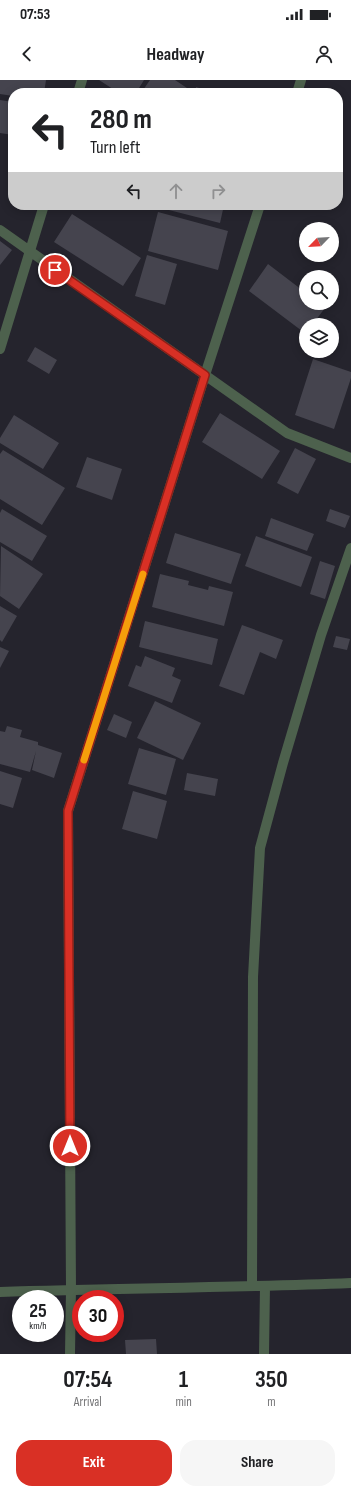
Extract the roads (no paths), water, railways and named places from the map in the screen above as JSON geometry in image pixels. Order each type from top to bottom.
[{"type":"street","points":[[0,349],[42,210]]},
{"type":"street","points":[[70,1354],[71,1290],[68,811],[258,210]]},
{"type":"street","points":[[0,230],[29,252],[287,433],[351,458]]},
{"type":"street","points":[[252,1286],[253,977],[260,848],[283,763],[321,635],[351,548]]},
{"type":"street","points":[[0,1292],[351,1283]]},
{"type":"street","points":[[264,1354],[265,1286]]}]
